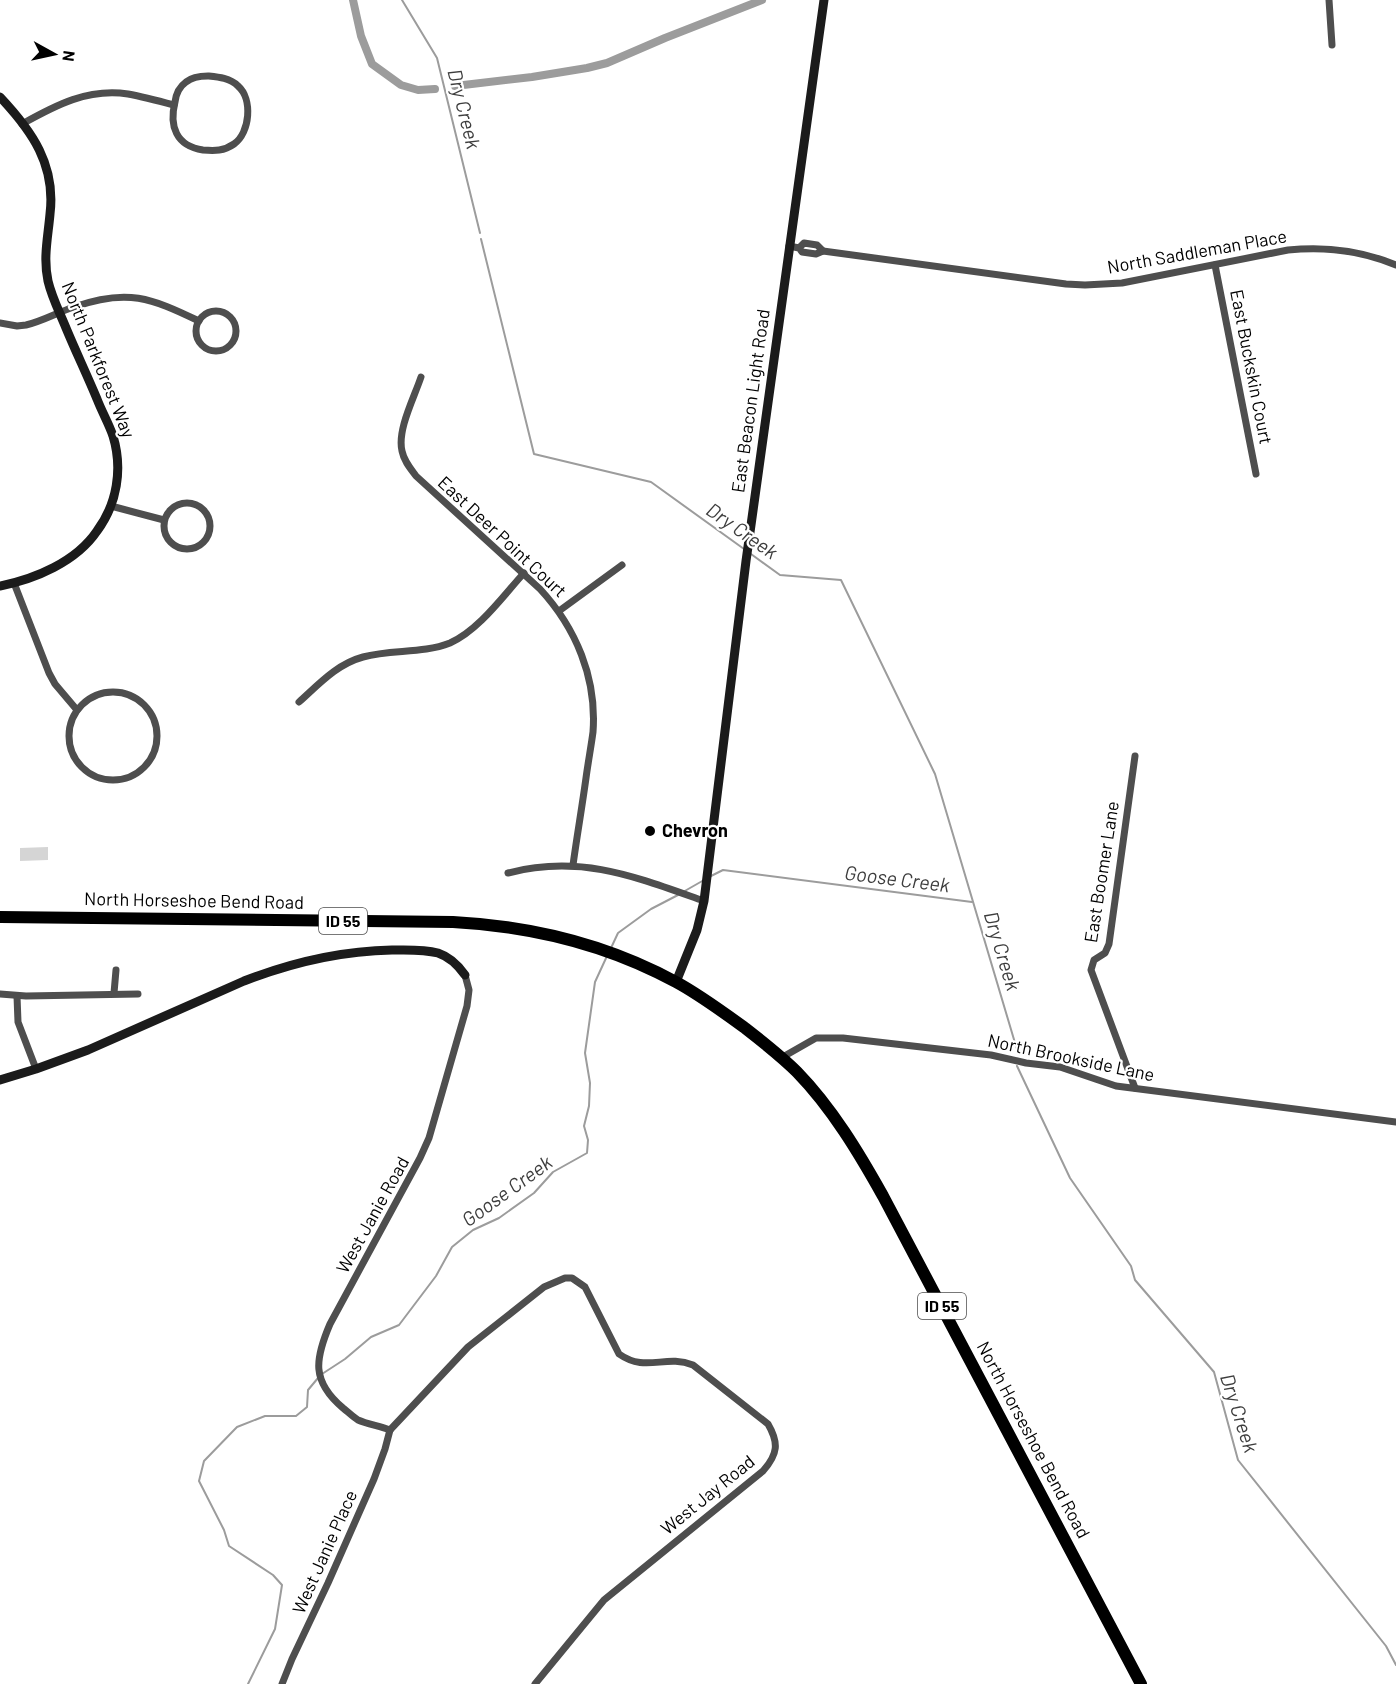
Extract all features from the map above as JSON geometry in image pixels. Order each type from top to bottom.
[{"type":"highway","name":"North Horseshoe Bend Road","points":[[0,917],[485,924],[538,932],[588,945],[636,963],[676,982],[733,1020],[763,1042],[798,1073],[836,1119],[856,1148],[1141,1684]]},
{"type":"street","name":"East Beacon Light Road","points":[[676,982],[697,930],[704,901],[746,561],[794,247],[824,0]]},
{"type":"street","points":[[1329,0],[1332,45]]},
{"type":"street","points":[[208,76],[226,79],[238,85],[246,97],[248,111],[245,130],[239,141],[226,150],[197,149],[184,143],[174,131],[172,117],[174,105],[177,92],[185,82],[196,77],[208,76]]},
{"type":"street","points":[[22,124],[62,102],[94,94],[129,94],[174,105]]},
{"type":"street","name":"North Parkforest Way","points":[[0,97],[39,148],[49,177],[51,203],[45,263],[51,293],[113,437],[118,461],[117,485],[111,506],[94,535],[79,550],[43,572],[0,586]]},
{"type":"street","name":"North Saddleman Place","points":[[794,247],[802,252],[816,254],[824,251],[1085,285],[1122,283],[1288,250],[1325,248],[1362,253],[1396,265]]},
{"type":"street","name":"East Buckskin Court","points":[[1215,265],[1256,474]]},
{"type":"street","points":[[0,323],[26,325],[102,298],[130,296],[157,302],[199,321]]},
{"type":"street","points":[[215,311],[228,315],[235,325],[235,338],[227,348],[208,349],[199,340],[197,327],[199,321],[215,311]]},
{"type":"street","name":"East Deer Point Court","points":[[421,377],[403,427],[401,440],[404,459],[416,476],[540,589],[559,611],[579,646],[585,664],[590,682],[593,733],[573,865]]},
{"type":"street","points":[[185,503],[194,504],[203,508],[210,520],[211,530],[205,542],[194,549],[180,549],[171,544],[164,530],[164,520],[168,512],[176,506],[185,503]]},
{"type":"street","points":[[111,506],[164,520]]},
{"type":"street","points":[[559,611],[622,565]]},
{"type":"street","points":[[300,702],[330,673],[353,660],[378,654],[426,650],[462,636],[481,620],[524,573]]},
{"type":"street","points":[[14,583],[49,673],[55,684],[77,710]]},
{"type":"street","points":[[110,692],[123,693],[140,701],[152,716],[156,728],[157,741],[146,765],[136,774],[123,779],[110,780],[86,771],[77,761],[71,749],[69,736],[71,722],[77,710],[97,694],[110,692]]},
{"type":"street","name":"East Boomer Lane","points":[[1135,756],[1109,944],[1105,953],[1094,960],[1091,970],[1135,1088]]},
{"type":"street","points":[[508,873],[526,868],[573,865],[628,875],[704,901]]},
{"type":"street","points":[[0,1080],[88,1050],[244,981],[313,959],[343,953],[423,950],[449,958],[458,964],[465,975]]},
{"type":"street","points":[[114,993],[117,970]]},
{"type":"street","name":"West Janie Road","points":[[390,1430],[357,1419],[332,1398],[324,1387],[319,1373],[318,1360],[321,1345],[330,1324],[429,1138],[467,1006],[469,990],[465,975]]},
{"type":"street","points":[[0,994],[17,996],[138,994]]},
{"type":"street","points":[[17,996],[18,1023],[36,1069]]},
{"type":"street","name":"North Brookside Lane","points":[[781,1058],[816,1038],[843,1038],[991,1055],[1026,1063],[1060,1067],[1116,1086],[1396,1122]]},
{"type":"street","name":"West Jay Road","points":[[390,1430],[468,1347],[544,1287],[565,1278],[572,1278],[585,1287],[619,1354],[636,1363],[683,1361],[693,1365],[768,1424],[775,1437],[776,1450],[763,1471],[604,1599],[535,1684]]},
{"type":"street","name":"West Janie Place","points":[[282,1684],[374,1479],[390,1430]]},
{"type":"shaded area","points":[[48,847],[48,860],[20,861],[20,848]]},
{"type":"waterway","points":[[353,0],[361,36],[372,64],[401,85],[418,90],[435,89]]},
{"type":"waterway","name":"Dry Creek","points":[[402,0],[437,58],[480,233]]},
{"type":"waterway","points":[[455,86],[532,77],[607,63],[762,0]]},
{"type":"waterway","name":"Dry Creek","points":[[481,239],[534,454],[651,482],[744,549]]},
{"type":"waterway","name":"Dry Creek","points":[[751,554],[780,575],[841,580],[935,774],[1018,1053]]},
{"type":"waterway","name":"Goose Creek","points":[[709,877],[723,870],[972,902]]},
{"type":"waterway","name":"Goose Creek","points":[[683,892],[704,880]]},
{"type":"waterway","name":"Goose Creek","points":[[611,948],[618,933],[651,909],[678,895]]},
{"type":"waterway","name":"Goose Creek","points":[[322,1374],[345,1359],[371,1337],[399,1325],[436,1276],[452,1247],[473,1230],[499,1218],[534,1193],[553,1172],[587,1153],[588,1140],[584,1126],[589,1106],[590,1083],[585,1053],[595,982],[607,956]]},
{"type":"waterway","name":"Dry Creek","points":[[1017,1066],[1070,1178],[1131,1266],[1135,1280],[1214,1372],[1238,1460],[1386,1646],[1396,1665]]},
{"type":"waterway","name":"Goose Creek","points":[[248,1684],[275,1629],[282,1585],[273,1575],[229,1546],[224,1530],[199,1481],[204,1461],[237,1427],[265,1416],[296,1416],[307,1407],[308,1390],[318,1378]]},
{"type":"place","name":"Chevron","points":[[650,831]]}]
